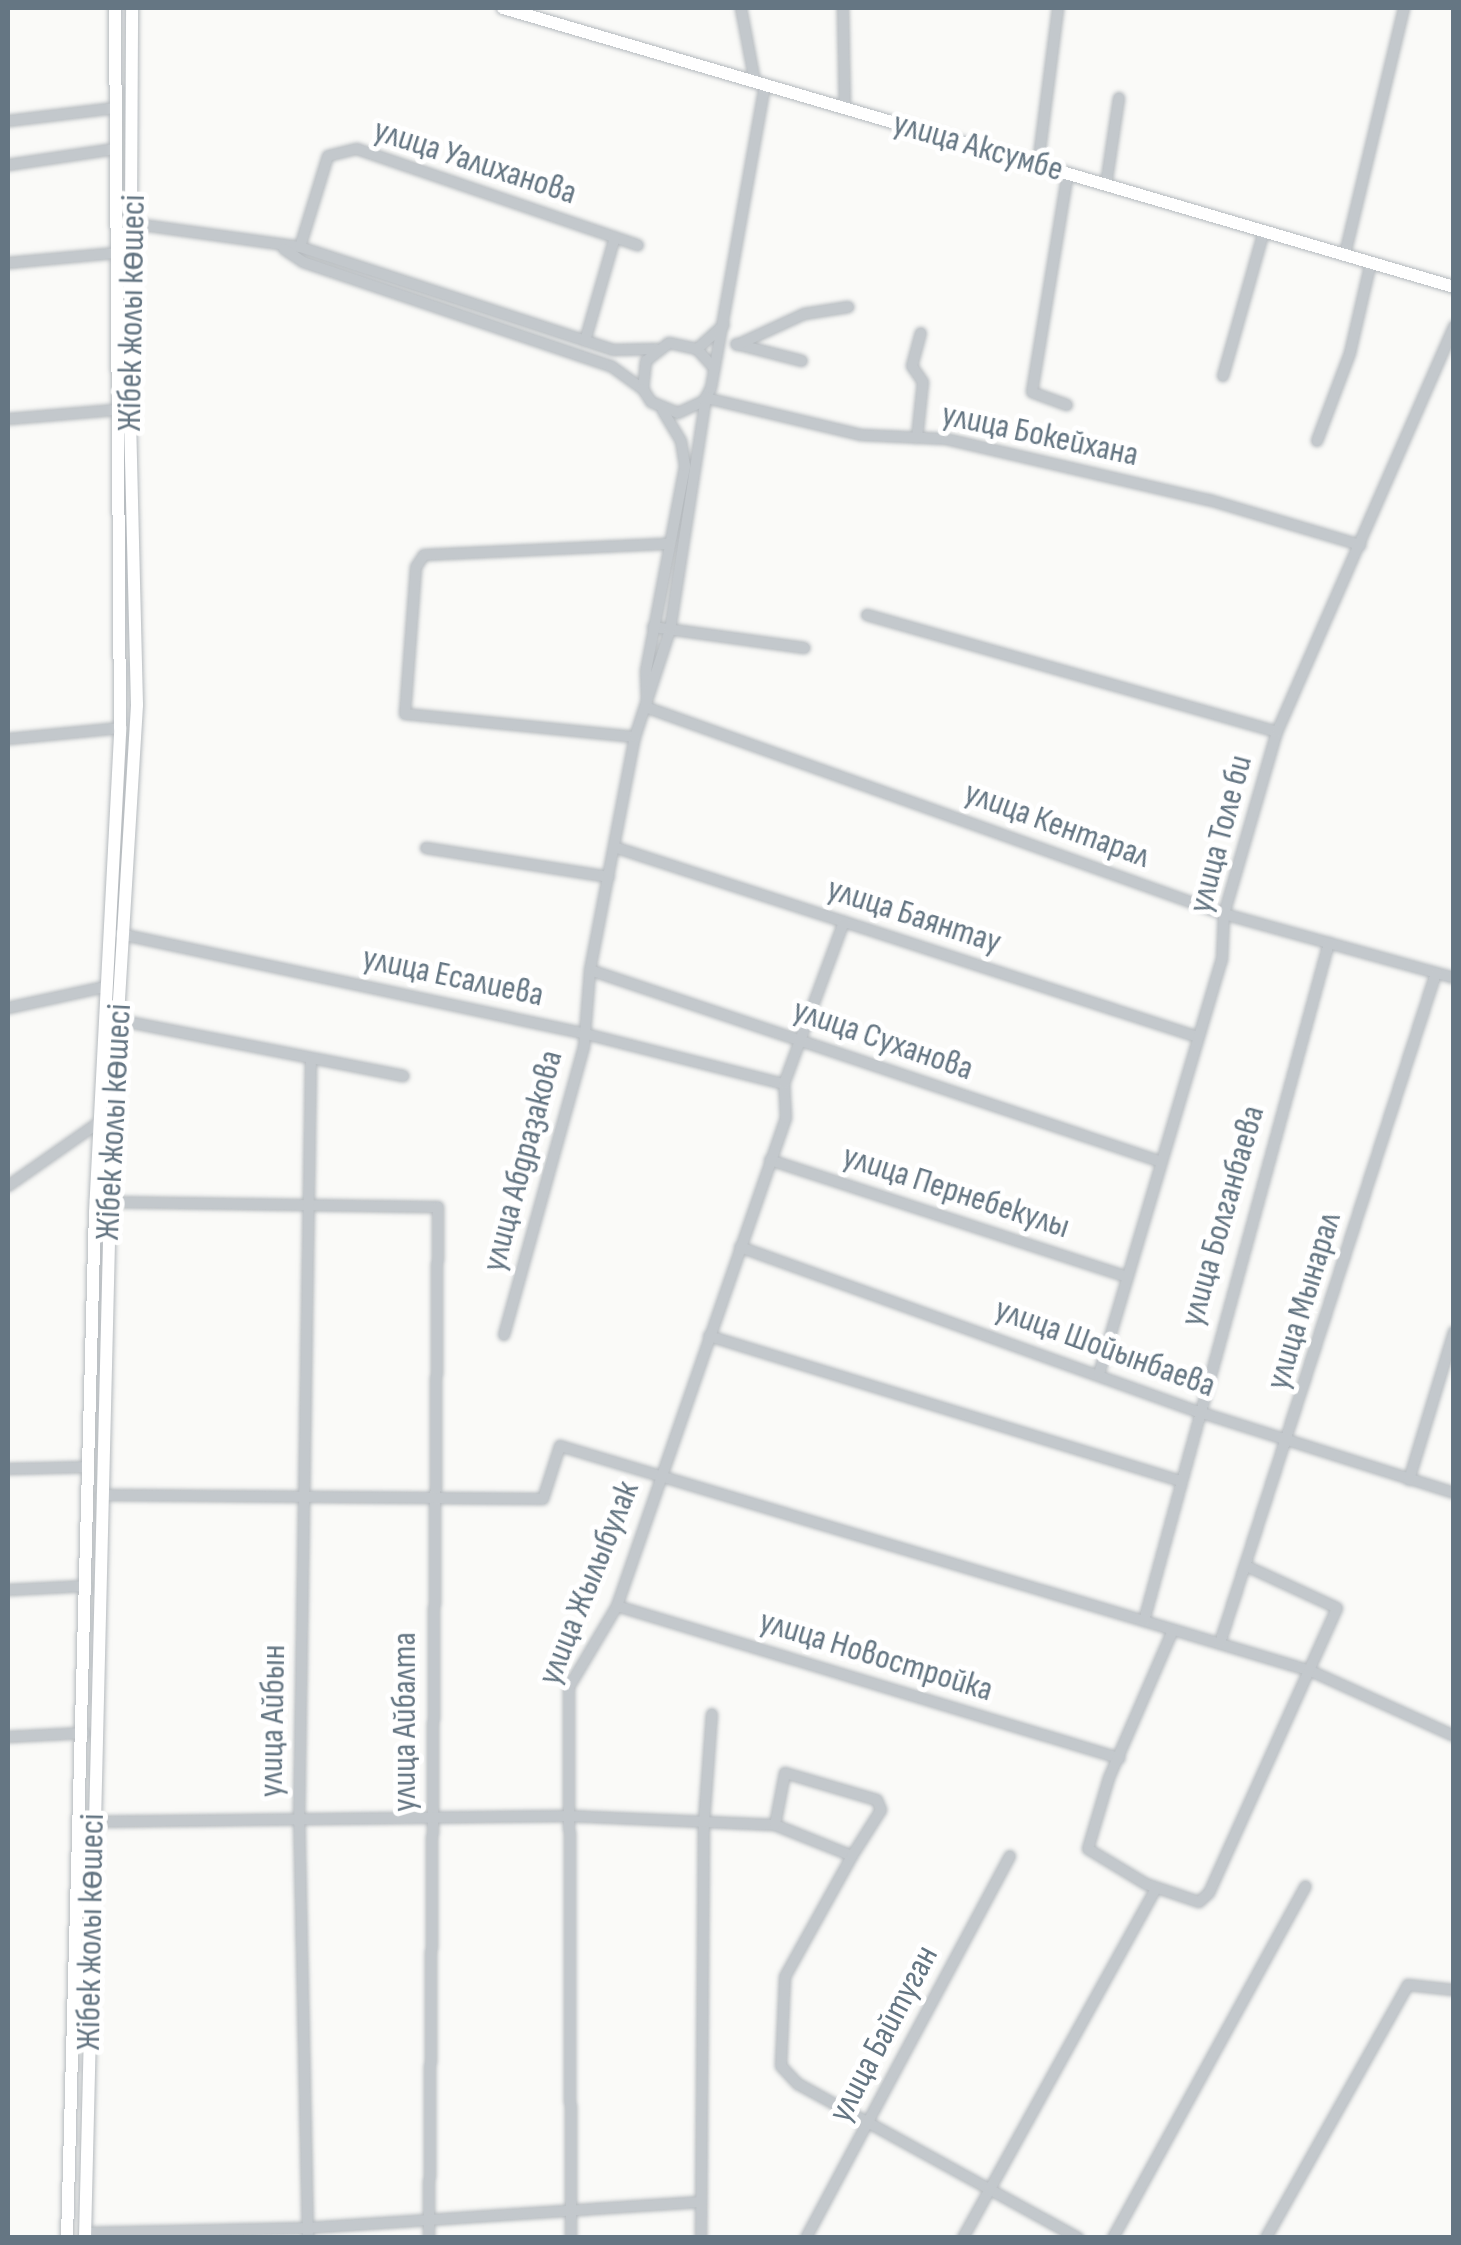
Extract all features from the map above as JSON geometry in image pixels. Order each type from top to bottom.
[{"type":"main road","name":"Жібек жолы көшесі","points":[[85,2235],[88,1822],[84,1733],[89,1467],[98,1123],[120,728],[115,8]]},
{"type":"main road","name":"Жібек жолы көшесі","points":[[67,2238],[88,1822],[109,1202],[137,705],[130,408],[135,224],[132,8]]},
{"type":"main road","name":"улица Аксумбе","points":[[502,8],[1454,287]]},
{"type":"street","points":[[283,248],[303,262],[611,366],[644,390],[663,411],[692,410],[706,398],[721,341],[760,84],[742,8]]},
{"type":"street","points":[[842,8],[845,108]]},
{"type":"street","points":[[1038,164],[1058,8]]},
{"type":"street","points":[[1345,254],[1404,8]]},
{"type":"street","points":[[1106,184],[1119,98]]},
{"type":"street","points":[[8,121],[115,108]]},
{"type":"street","points":[[8,165],[115,148]]},
{"type":"street","name":"улица Уалиханова","points":[[300,247],[328,156],[357,149],[638,245]]},
{"type":"street","points":[[1067,405],[1032,392],[1068,174]]},
{"type":"street","points":[[135,224],[283,248],[300,247],[613,350],[656,350],[669,343],[698,349],[714,368]]},
{"type":"street","points":[[1222,376],[1264,231]]},
{"type":"street","points":[[585,341],[615,237]]},
{"type":"street","points":[[8,263],[115,253]]},
{"type":"street","points":[[1317,441],[1350,353],[1371,262]]},
{"type":"street","points":[[737,344],[804,314],[848,307]]},
{"type":"street","points":[[698,349],[724,324]]},
{"type":"street","name":"улица Толе би","points":[[1099,1374],[1159,1161],[1222,960],[1224,914],[1277,732],[1454,326]]},
{"type":"street","points":[[917,438],[923,382],[912,366],[921,333]]},
{"type":"street","points":[[721,341],[802,361]]},
{"type":"street","points":[[644,390],[642,375],[656,350]]},
{"type":"street","name":"улица Бокейхана","points":[[706,398],[862,434],[917,438],[1209,500],[1360,545]]},
{"type":"street","name":"улица Абдразакова","points":[[504,1335],[584,1048],[582,1032],[590,970],[635,737],[648,708],[670,630],[706,398]]},
{"type":"street","points":[[8,419],[116,410]]},
{"type":"street","name":"улица Абдразакова","points":[[648,708],[653,627],[686,466],[681,441],[663,411]]},
{"type":"street","points":[[635,737],[405,714],[416,567],[424,555],[670,544]]},
{"type":"street","points":[[867,614],[1277,732]]},
{"type":"street","points":[[653,627],[804,648]]},
{"type":"street","name":"улица Кентарал","points":[[648,708],[1224,914],[1454,978]]},
{"type":"street","points":[[8,738],[120,728]]},
{"type":"street","points":[[426,848],[608,876]]},
{"type":"street","name":"улица Баянтау","points":[[614,848],[1198,1038]]},
{"type":"street","name":"улица Жылыбулак","points":[[571,2238],[569,1687],[618,1606],[786,1118],[784,1084],[803,1042],[844,922]]},
{"type":"street","name":"улица Есалиева","points":[[109,933],[582,1032],[784,1084]]},
{"type":"street","name":"улица Болганбаева","points":[[1144,1621],[1196,1412],[1329,944]]},
{"type":"street","name":"улица Суханова","points":[[590,970],[1159,1161]]},
{"type":"street","name":"улица Мынарал","points":[[1220,1644],[1289,1441],[1436,973]]},
{"type":"street","points":[[8,1008],[104,988]]},
{"type":"street","points":[[118,1020],[311,1061],[404,1076]]},
{"type":"street","name":"улица Айбын","points":[[308,2233],[300,1822],[311,1061]]},
{"type":"street","points":[[8,1186],[98,1123]]},
{"type":"street","name":"улица Пернебекулы","points":[[770,1160],[1125,1276]]},
{"type":"street","points":[[109,1202],[309,1204]]},
{"type":"street","name":"улица Айбалта","points":[[309,1204],[438,1207],[429,2238]]},
{"type":"street","name":"улица Шойынбаева","points":[[740,1247],[1196,1412],[1454,1493]]},
{"type":"street","points":[[1409,1480],[1454,1332]]},
{"type":"street","points":[[709,1336],[1181,1481]]},
{"type":"street","points":[[101,1495],[303,1500],[543,1499],[560,1446],[1311,1671],[1454,1736]]},
{"type":"street","points":[[8,1470],[89,1467]]},
{"type":"street","points":[[1173,1630],[1119,1758],[1088,1849],[1156,1888],[1199,1902],[1209,1893],[1337,1608],[1246,1566]]},
{"type":"street","points":[[8,1590],[87,1586]]},
{"type":"street","name":"улица Новостройка","points":[[618,1606],[1119,1758]]},
{"type":"street","points":[[701,2238],[704,1822],[712,1714]]},
{"type":"street","points":[[8,1737],[84,1733]]},
{"type":"street","points":[[774,1825],[785,1773],[877,1800],[880,1810],[784,1978],[779,2057],[791,2080],[1078,2238]]},
{"type":"street","points":[[88,1822],[567,1816],[774,1825],[852,1856]]},
{"type":"street","name":"улица Байтуган","points":[[806,2238],[1010,1856]]},
{"type":"street","points":[[1113,2238],[1306,1886]]},
{"type":"street","points":[[964,2238],[1156,1888]]},
{"type":"street","points":[[1266,2238],[1408,1985],[1454,1990]]},
{"type":"street","points":[[85,2235],[308,2233],[430,2218],[701,2202]]}]
